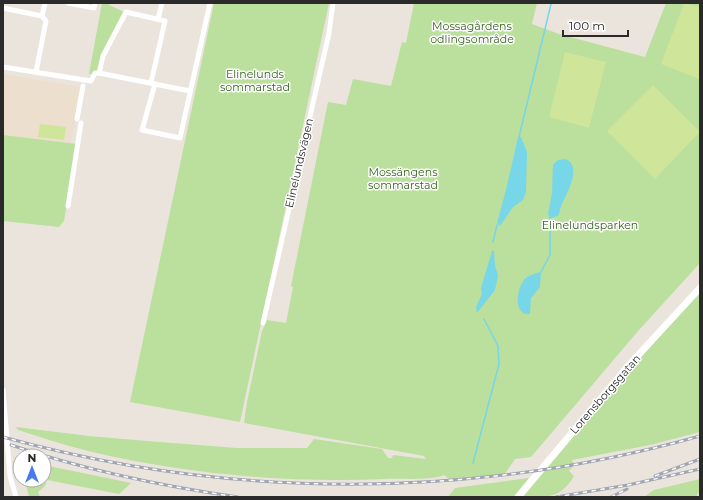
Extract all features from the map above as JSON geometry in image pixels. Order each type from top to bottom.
[{"type":"main road","name":"Lorensborgsgatan","points":[[518,497],[620,375],[700,287]]},
{"type":"street","points":[[42,16],[45,3]]},
{"type":"street","points":[[68,3],[94,8],[95,3]]},
{"type":"street","points":[[158,19],[162,3]]},
{"type":"street","points":[[99,73],[103,56],[126,12],[165,21],[142,130],[180,138],[210,3]]},
{"type":"street","name":"Elinelundsvägen","points":[[263,323],[329,33],[333,3]]},
{"type":"street","points":[[3,8],[42,16],[46,21],[36,72]]},
{"type":"street","points":[[3,67],[91,81],[95,74],[99,73],[153,83],[190,92]]},
{"type":"street","points":[[68,206],[83,86]]},
{"type":"street","points":[[3,390],[10,476],[16,497]]},
{"type":"shaded area","points":[[3,74],[81,87],[71,144],[3,135]]},
{"type":"green space","points":[[102,3],[110,3],[109,5],[124,12],[109,41],[98,75],[89,74]]},
{"type":"green space","name":"Elinelunds sommarstad","points":[[214,3],[329,3],[240,422],[130,402]]},
{"type":"green space","points":[[414,3],[537,3],[532,24],[559,34],[645,57],[666,3],[700,3],[700,263],[639,330],[531,457],[515,459],[504,475],[453,482],[444,475],[415,479],[309,480],[235,475],[161,466],[79,449],[18,430],[16,427],[89,436],[237,448],[307,448],[314,439],[382,449],[388,458],[392,458],[393,455],[426,459],[424,456],[244,423],[262,331],[267,320],[286,323],[293,287],[291,286],[328,102],[346,105],[353,79],[391,86],[402,42],[406,43]]},
{"type":"green space","points":[[684,3],[700,7],[699,79],[661,64]]},
{"type":"green space","points":[[565,52],[606,62],[589,128],[549,117]]},
{"type":"green space","points":[[653,85],[700,132],[655,179],[607,131]]},
{"type":"green space","points":[[40,124],[66,127],[64,140],[38,137]]},
{"type":"green space","points":[[3,135],[77,144],[64,221],[59,227],[3,221]]},
{"type":"green space","points":[[700,291],[700,432],[650,445],[572,460],[574,465],[569,471],[574,476],[564,489],[553,495],[523,497],[598,406]]},
{"type":"green space","points":[[52,467],[131,483],[119,494],[52,481]]},
{"type":"green space","points":[[529,478],[514,497],[448,497],[455,488]]},
{"type":"green space","points":[[700,479],[700,490],[696,497],[644,497],[654,490]]},
{"type":"green space","points":[[27,488],[43,488],[38,492],[40,497],[29,497]]},
{"type":"water","points":[[518,137],[521,137],[527,152],[526,192],[523,200],[513,207],[500,226],[497,223]]},
{"type":"water","points":[[565,159],[570,162],[573,167],[572,180],[558,216],[550,218],[548,214],[552,193],[553,165],[558,160]]},
{"type":"water","points":[[492,251],[494,251],[495,266],[498,275],[495,290],[477,313],[476,307],[482,294],[481,288]]},
{"type":"water","points":[[541,272],[540,287],[531,298],[530,314],[525,314],[521,311],[518,303],[520,288],[527,277]]},
{"type":"waterway","points":[[519,137],[551,4]]},
{"type":"waterway","points":[[541,272],[550,255],[550,218]]},
{"type":"waterway","points":[[493,242],[497,225]]},
{"type":"waterway","points":[[473,463],[499,364],[498,346],[484,319]]},
{"type":"railway","points":[[3,437],[89,458],[176,472],[263,481],[351,484],[439,481],[527,472],[614,457],[700,436]]},
{"type":"railway","points":[[11,445],[95,470],[180,488],[238,497]]},
{"type":"railway","points":[[655,476],[700,459]]},
{"type":"railway","points":[[556,497],[628,485],[700,469]]},
{"type":"railway","points":[[611,497],[627,489]]},
{"type":"park label","name":"Mossagårdens odlingsområde","points":[[472,32]]},
{"type":"park label","name":"Mossängens sommarstad","points":[[403,178]]},
{"type":"park label","name":"Elinelundsparken","points":[[590,225]]}]
